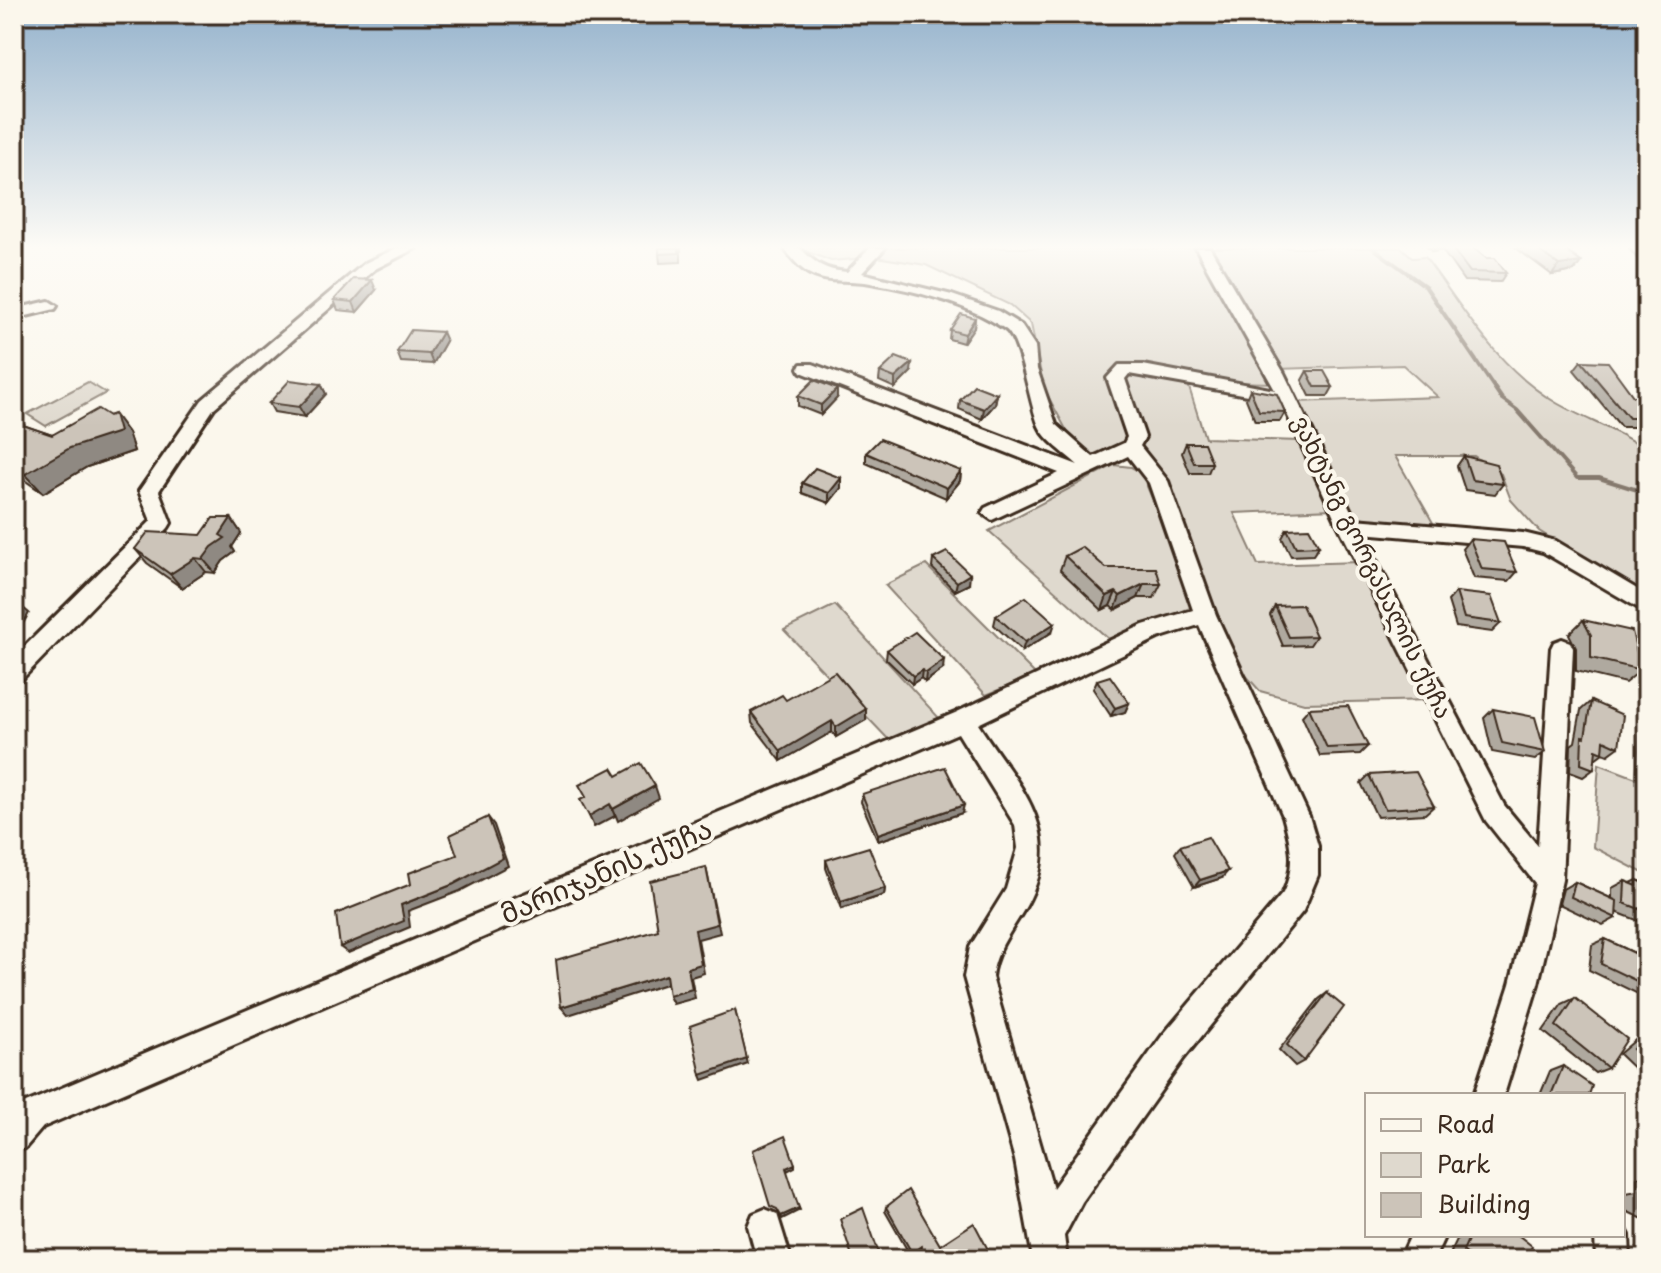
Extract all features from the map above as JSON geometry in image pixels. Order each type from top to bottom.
[{"type":"street","points":[[14,314],[43,307]]},
{"type":"street","points":[[14,672],[161,523],[149,491],[208,404],[321,307]]},
{"type":"street","points":[[973,307],[1015,328],[1027,346],[1029,369],[1048,427],[1083,469]]},
{"type":"street","name":"ვახტანგ გორგასალის ქუჩა","points":[[1237,307],[1288,398],[1348,525],[1495,813],[1549,880]]},
{"type":"street","points":[[807,368],[1083,469]]},
{"type":"street","points":[[992,513],[1131,447],[1136,437],[1116,378],[1125,369],[1288,398]]},
{"type":"street","points":[[1049,1246],[1070,1190],[1173,1047],[1293,902],[1305,875],[1305,846],[1292,804],[1205,615],[1158,481],[1131,447]]},
{"type":"street","points":[[1348,525],[1523,540],[1549,546],[1647,605]]},
{"type":"street","name":"მარიჯანის ქუჩა","points":[[14,1137],[32,1116],[963,720],[1151,631],[1205,615]]},
{"type":"street","points":[[1490,1093],[1524,984],[1549,880],[1562,648]]},
{"type":"street","points":[[963,720],[1027,822],[1031,848],[1018,894],[980,957],[978,977],[1031,1160],[1049,1246]]},
{"type":"street","points":[[765,1226],[774,1259]]},
{"type":"street","points":[[1417,1259],[1427,1237]]},
{"type":"street","points":[[1612,1237],[1613,1259]]},
{"type":"green space","points":[[1013,307],[1235,307],[1274,383],[1187,381],[1205,438],[1300,441],[1333,509],[1234,513],[1258,565],[1360,562],[1433,700],[1304,703],[1260,691],[1241,670],[1157,477],[1123,456],[1086,466],[1044,389],[1031,324]]},
{"type":"green space","points":[[1244,307],[1462,307],[1499,355],[1535,388],[1647,451],[1647,624],[1627,585],[1539,531],[1511,500],[1501,474],[1474,456],[1395,456],[1436,528],[1352,522],[1295,402],[1438,397],[1403,365],[1277,369]]},
{"type":"green space","points":[[88,382],[106,393],[46,426],[27,414]]},
{"type":"green space","points":[[1114,465],[1141,472],[1197,605],[1112,642],[989,531]]},
{"type":"green space","points":[[926,565],[1036,675],[986,695],[885,585]]},
{"type":"green space","points":[[835,605],[940,719],[889,740],[784,630]]},
{"type":"green space","points":[[1647,627],[1647,875],[1593,847],[1599,764],[1636,778]]},
{"type":"building","points":[[961,314],[975,318],[965,334],[950,330]]},
{"type":"building","points":[[411,330],[442,332],[429,354],[397,352]]},
{"type":"building","points":[[896,357],[912,363],[895,378],[880,372]]},
{"type":"building","points":[[1581,361],[1608,362],[1633,396],[1640,396],[1647,404],[1647,418],[1629,418]]},
{"type":"building","points":[[1307,371],[1324,371],[1333,387],[1315,387]]},
{"type":"building","points":[[290,380],[321,384],[299,407],[269,403]]},
{"type":"building","points":[[814,380],[837,389],[821,405],[798,396]]},
{"type":"building","points":[[974,385],[997,394],[984,409],[960,400]]},
{"type":"building","points":[[1250,389],[1277,394],[1285,412],[1259,411]]},
{"type":"building","points":[[98,409],[109,416],[114,414],[119,432],[70,448],[25,474],[14,466],[14,422],[52,435]]},
{"type":"building","points":[[880,439],[961,471],[947,488],[866,453]]},
{"type":"building","points":[[1186,443],[1204,443],[1212,463],[1194,463]]},
{"type":"building","points":[[1464,456],[1496,464],[1503,484],[1472,480]]},
{"type":"building","points":[[815,468],[841,478],[829,493],[802,483]]},
{"type":"building","points":[[213,518],[231,518],[220,535],[225,538],[212,547],[203,559],[195,558],[170,574],[135,549],[148,532],[201,535]]},
{"type":"building","points":[[1309,528],[1319,546],[1296,547],[1287,529]]},
{"type":"building","points":[[1470,539],[1504,542],[1517,572],[1482,569]]},
{"type":"building","points":[[1082,547],[1106,568],[1156,568],[1161,584],[1144,584],[1120,596],[1116,592],[1107,596],[1065,556]]},
{"type":"building","points":[[947,552],[970,574],[957,582],[933,559]]},
{"type":"building","points":[[1456,592],[1491,596],[1501,623],[1464,618]]},
{"type":"building","points":[[1026,597],[1055,623],[1025,642],[996,616]]},
{"type":"building","points":[[1302,605],[1316,636],[1289,637],[1275,606]]},
{"type":"building","points":[[1583,620],[1632,631],[1641,670],[1591,658],[1591,635]]},
{"type":"building","points":[[915,632],[944,660],[926,673],[922,670],[913,676],[887,650]]},
{"type":"building","points":[[835,672],[866,709],[836,727],[832,721],[781,751],[751,712],[782,695],[786,700]]},
{"type":"building","points":[[1110,676],[1129,703],[1115,708],[1097,680]]},
{"type":"building","points":[[1591,701],[1623,715],[1619,747],[1604,740],[1603,753],[1596,750],[1594,769],[1581,764],[1582,736],[1585,737]]},
{"type":"building","points":[[1348,706],[1368,746],[1327,748],[1309,708]]},
{"type":"building","points":[[1493,709],[1535,717],[1545,752],[1502,743]]},
{"type":"building","points":[[641,763],[655,786],[613,809],[610,804],[589,816],[580,800],[586,797],[579,785],[612,768],[617,776]]},
{"type":"building","points":[[945,767],[964,805],[878,834],[862,794]]},
{"type":"building","points":[[1416,772],[1434,806],[1385,809],[1369,775]]},
{"type":"building","points":[[488,817],[503,858],[454,884],[401,905],[404,921],[340,947],[336,914],[411,884],[409,873],[457,855],[450,835]]},
{"type":"building","points":[[1208,837],[1228,871],[1200,880],[1180,846]]},
{"type":"building","points":[[869,847],[885,888],[841,902],[826,860]]},
{"type":"building","points":[[706,867],[717,924],[695,930],[701,964],[688,968],[692,989],[669,996],[666,975],[561,1007],[556,960],[658,930],[650,881]]},
{"type":"building","points":[[1637,880],[1647,884],[1647,912],[1624,903],[1625,881],[1637,886]]},
{"type":"building","points":[[1575,882],[1617,901],[1616,918],[1571,897]]},
{"type":"building","points":[[1605,939],[1647,959],[1647,986],[1601,964]]},
{"type":"building","points":[[1327,993],[1344,1007],[1304,1061],[1287,1045]]},
{"type":"building","points":[[1575,998],[1627,1039],[1608,1068],[1556,1026]]},
{"type":"building","points":[[735,1010],[747,1059],[701,1075],[690,1026]]},
{"type":"building","points":[[1647,1037],[1647,1062],[1633,1049]]},
{"type":"building","points":[[1563,1066],[1592,1086],[1590,1093],[1552,1093]]},
{"type":"building","points":[[785,1136],[795,1164],[786,1168],[799,1208],[781,1216],[777,1209],[770,1206],[753,1150]]},
{"type":"building","points":[[908,1190],[940,1245],[974,1223],[993,1259],[927,1259],[921,1246],[912,1253],[886,1207]]},
{"type":"building","points":[[1641,1190],[1647,1193],[1647,1211],[1641,1208]]},
{"type":"building","points":[[863,1208],[881,1259],[853,1259],[840,1219]]},
{"type":"building","points":[[1469,1237],[1521,1237],[1532,1246],[1527,1259],[1473,1259],[1463,1251]]},
{"type":"waterway","points":[[1440,307],[1502,399],[1517,410],[1577,478],[1599,478],[1647,493]]}]
